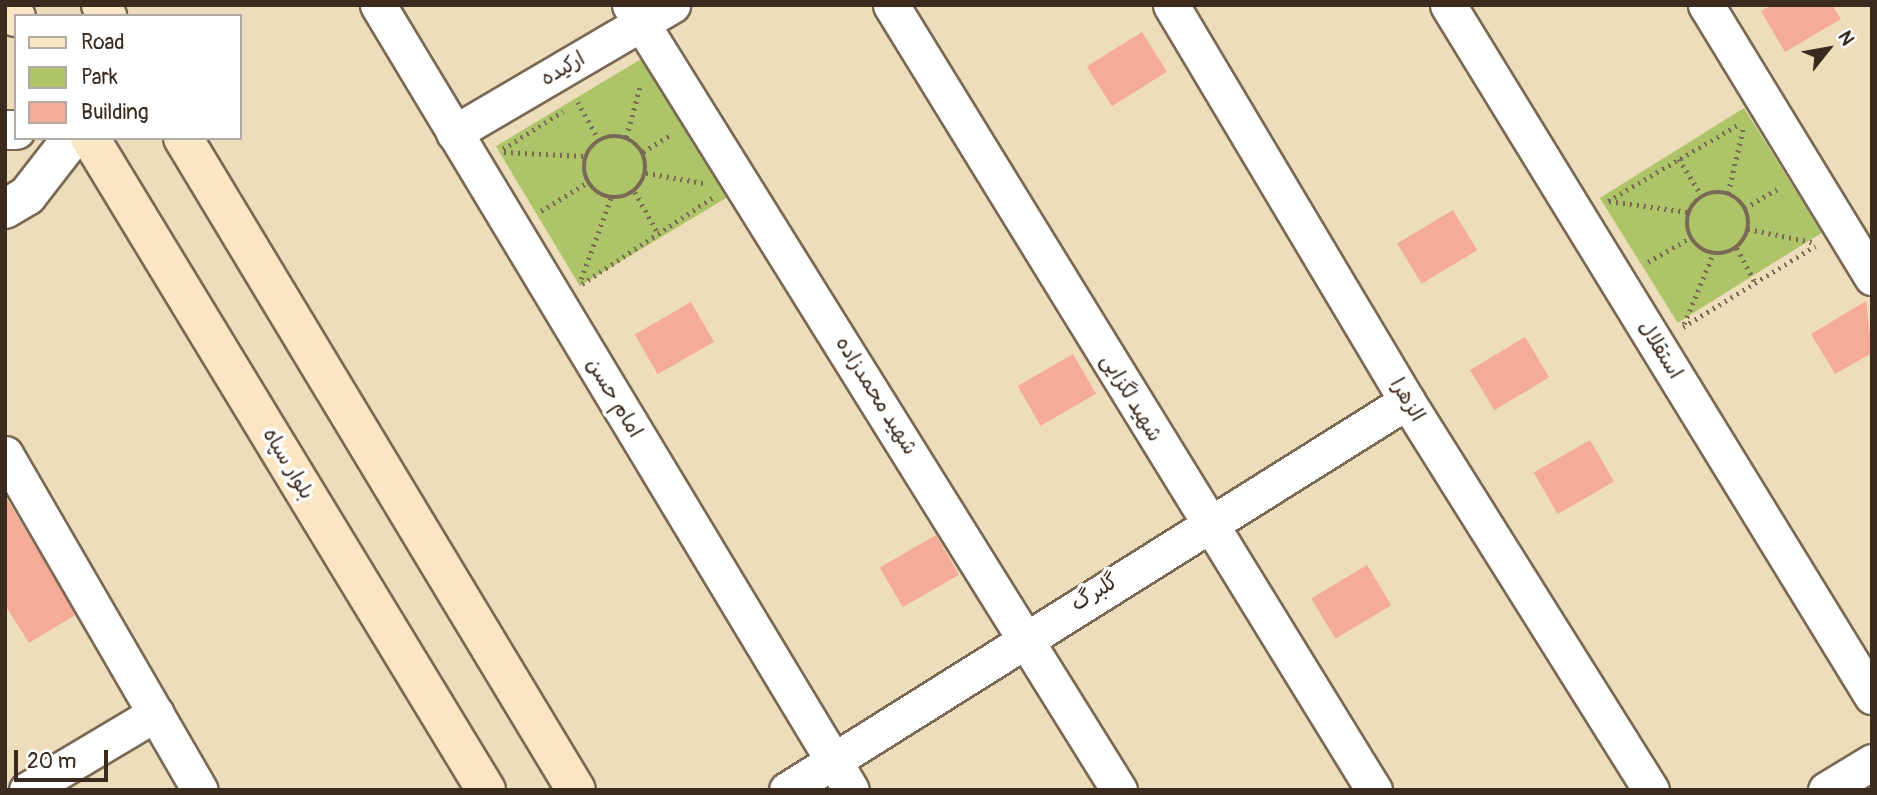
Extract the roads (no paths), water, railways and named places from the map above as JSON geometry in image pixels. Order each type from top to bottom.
[{"type":"main road","name":"بلوار سپاه","points":[[91,140],[486,790]]},
{"type":"main road","points":[[184,140],[576,790]]},
{"type":"street","name":"امام حسن","points":[[378,5],[454,132],[572,300],[842,776]]},
{"type":"street","name":"ارکیده","points":[[454,132],[635,14],[672,5]]},
{"type":"street","name":"شهید لگزایی","points":[[891,5],[1374,790]]},
{"type":"street","name":"الزهرا","points":[[1171,5],[1407,401],[1651,790]]},
{"type":"street","name":"استقلال","points":[[1448,5],[1872,695]]},
{"type":"street","points":[[1706,5],[1835,242],[1872,277]]},
{"type":"street","name":"شهید محمدزاده","points":[[635,14],[738,190],[1027,635],[1119,790]]},
{"type":"street","points":[[5,209],[27,196],[70,140]]},
{"type":"street","name":"گلبرگ","points":[[787,790],[842,776],[1027,635],[1407,401]]},
{"type":"street","points":[[5,454],[200,790]]},
{"type":"street","points":[[27,790],[156,713]]},
{"type":"street","points":[[1826,790],[1872,762]]}]
